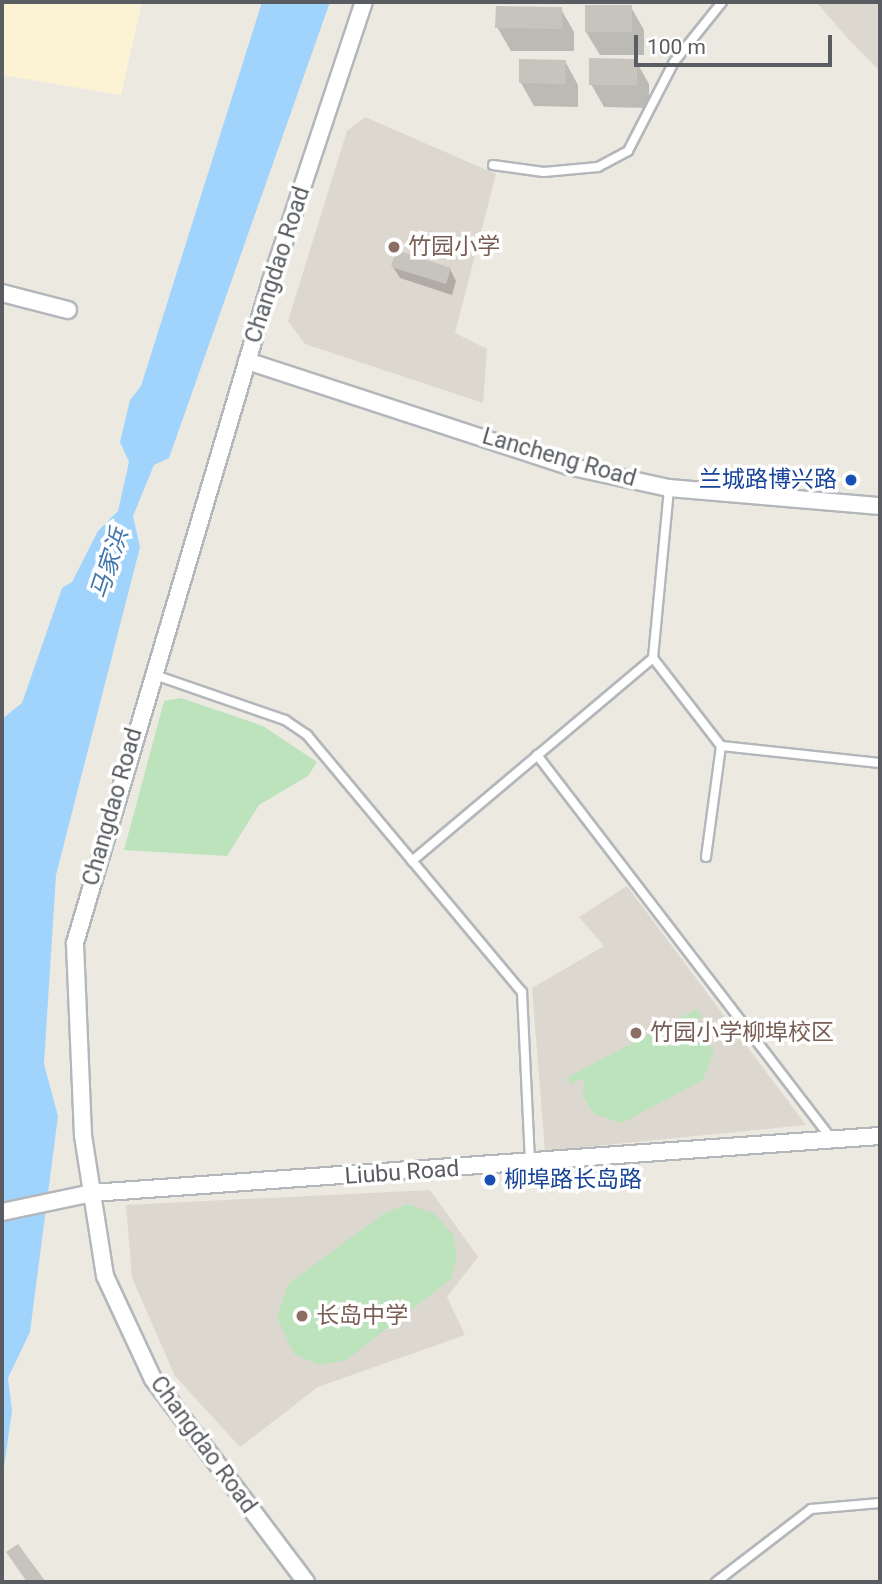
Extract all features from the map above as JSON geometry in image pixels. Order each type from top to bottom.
[{"type":"street","name":"Changdao Road","points":[[306,1582],[153,1379],[105,1276],[83,1135],[75,943],[152,674],[247,361],[364,2]]},
{"type":"street","points":[[2,293],[68,310]]},
{"type":"street","name":"Lancheng Road","points":[[247,361],[568,466],[669,488],[880,506]]},
{"type":"street","name":"Liubu Road","points":[[2,1212],[92,1193],[880,1136]]},
{"type":"lane","points":[[494,165],[544,172],[598,167],[628,151],[674,62],[722,2]]},
{"type":"lane","points":[[669,488],[653,658],[721,746],[706,857]]},
{"type":"lane","points":[[412,861],[653,658]]},
{"type":"lane","points":[[152,674],[285,720],[307,735],[522,992],[530,1163]]},
{"type":"lane","points":[[721,746],[880,763]]},
{"type":"lane","points":[[537,755],[834,1141]]},
{"type":"lane","points":[[716,1582],[811,1509],[880,1503]]},
{"type":"shaded area","points":[[2,2],[142,2],[121,95],[2,75]]},
{"type":"shaded area","points":[[816,2],[880,2],[880,71],[851,42]]},
{"type":"shaded area","name":"竹园小学","points":[[365,117],[496,174],[455,333],[487,349],[483,403],[305,344],[288,321],[347,131]]},
{"type":"shaded area","name":"竹园小学柳埠校区","points":[[627,886],[806,1125],[545,1151],[532,988],[604,946],[579,917]]},
{"type":"shaded area","name":"长岛中学","points":[[430,1190],[478,1257],[447,1297],[465,1335],[318,1387],[240,1447],[175,1376],[132,1278],[126,1205]]},
{"type":"green space","points":[[181,698],[263,726],[317,762],[308,776],[259,805],[227,856],[124,850],[164,701]]},
{"type":"green space","points":[[697,1009],[702,1017],[691,1024],[714,1050],[703,1080],[622,1123],[594,1114],[583,1097],[584,1078],[571,1084],[568,1077]]},
{"type":"green space","points":[[408,1204],[435,1214],[453,1235],[457,1257],[451,1279],[346,1360],[320,1365],[294,1354],[277,1318],[288,1284],[383,1214]]},
{"type":"water","name":"马家浜","points":[[262,2],[330,2],[169,458],[154,465],[133,516],[140,547],[56,875],[44,1064],[58,1116],[30,1332],[8,1378],[12,1411],[2,1481],[2,719],[22,703],[62,588],[72,582],[98,531],[118,511],[129,462],[120,442],[130,400],[141,386]]},
{"type":"building","points":[[585,5],[632,5],[632,32],[585,32]]},
{"type":"building","points":[[496,6],[562,7],[562,29],[495,28]]},
{"type":"building","points":[[589,58],[637,59],[637,85],[589,85]]},
{"type":"building","points":[[519,59],[566,60],[565,84],[519,83]]},
{"type":"building","points":[[396,250],[451,268],[446,284],[391,267]]},
{"type":"building","points":[[18,1544],[46,1582],[27,1582],[6,1552]]},
{"type":"place","name":"竹园小学","points":[[394,247]]},
{"type":"place","name":"兰城路博兴路","points":[[851,480]]},
{"type":"place","name":"竹园小学柳埠校区","points":[[636,1033]]},
{"type":"place","name":"柳埠路长岛路","points":[[490,1180]]},
{"type":"place","name":"长岛中学","points":[[302,1316]]}]
